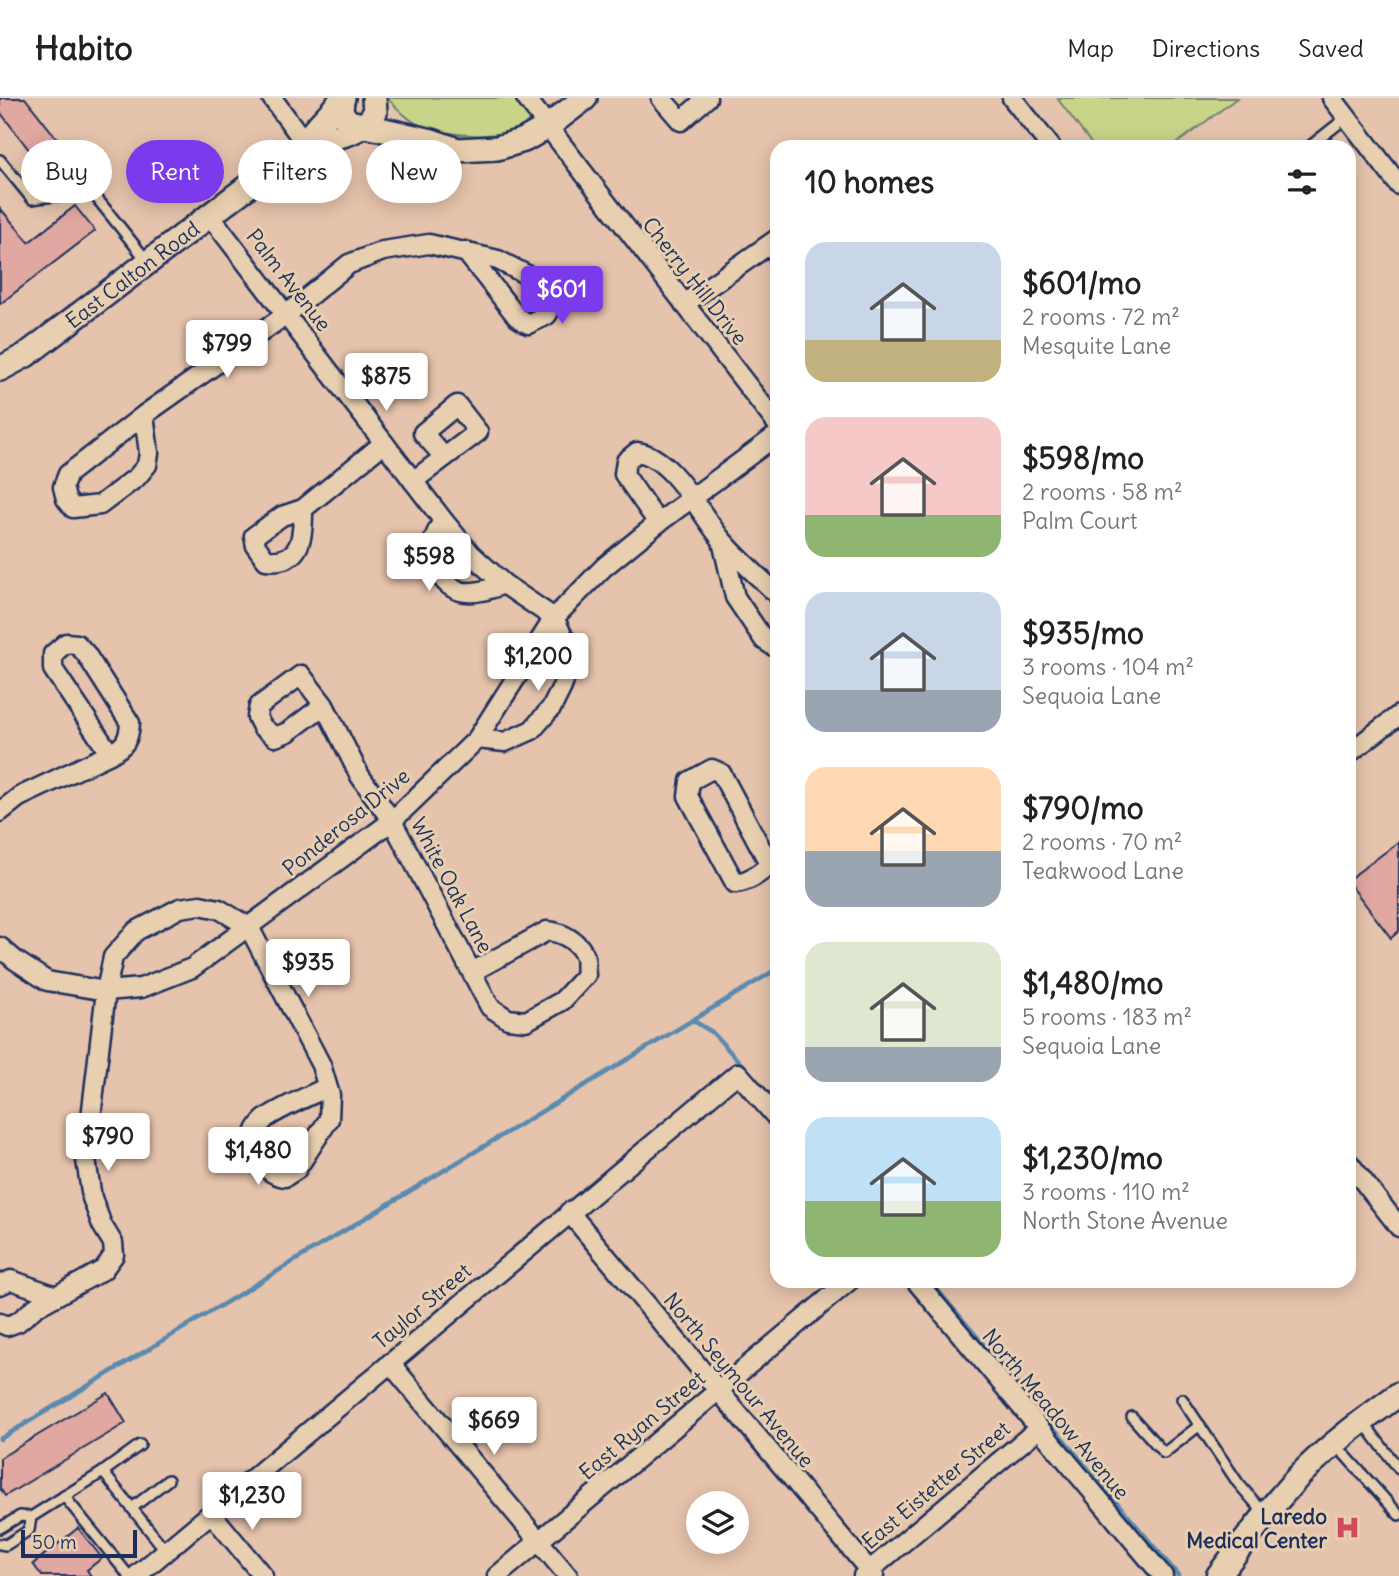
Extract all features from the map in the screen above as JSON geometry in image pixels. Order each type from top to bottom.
[{"type":"main road","points":[[360,126],[373,116],[376,108],[374,98]]},
{"type":"main road","points":[[374,98],[390,113],[430,140]]},
{"type":"main road","points":[[462,150],[497,148],[524,140],[547,127],[585,98]]},
{"type":"main road","name":"East Calton Road","points":[[307,140],[342,99]]},
{"type":"main road","points":[[342,99],[340,108],[343,117],[349,122],[427,140]]},
{"type":"main road","name":"East Calton Road","points":[[318,140],[345,134],[360,126]]},
{"type":"main road","name":"East Calton Road","points":[[0,369],[26,355],[238,195]]},
{"type":"main road","name":"East Calton Road","points":[[0,385],[26,355]]},
{"type":"main road","points":[[1218,1576],[1265,1514],[1300,1475],[1335,1443],[1399,1394]]},
{"type":"street","points":[[272,98],[303,140]]},
{"type":"street","name":"Cherry Hill Drive","points":[[526,98],[770,415]]},
{"type":"street","points":[[661,98],[681,121],[707,98]]},
{"type":"street","points":[[1012,98],[1045,140]]},
{"type":"street","points":[[1332,98],[1399,185]]},
{"type":"street","name":"Palm Avenue","points":[[211,216],[471,554],[504,584],[554,618]]},
{"type":"street","points":[[144,415],[149,453],[147,465],[137,477],[100,505],[73,508],[66,499],[63,487],[68,474],[144,415],[287,314],[349,264],[383,251],[429,244],[465,251],[498,260],[527,275],[552,306],[547,315],[528,324],[517,317],[465,251]]},
{"type":"street","points":[[684,304],[770,244]]},
{"type":"street","name":"Ponderosa Drive","points":[[0,947],[47,981],[106,992],[141,988],[192,968],[392,821],[477,739],[554,618],[604,567],[658,523],[770,440]]},
{"type":"street","points":[[303,509],[384,443]]},
{"type":"street","points":[[658,523],[624,474],[626,461],[637,452],[648,453],[662,463],[722,541],[770,587]]},
{"type":"street","points":[[413,481],[444,457]]},
{"type":"street","points":[[443,520],[434,539],[432,557],[443,579],[460,591],[483,591],[504,584]]},
{"type":"street","points":[[722,541],[735,597],[764,640],[770,644]]},
{"type":"street","points":[[477,739],[505,742],[532,730],[552,707],[570,663],[569,648],[554,618]]},
{"type":"street","points":[[0,812],[19,797],[110,754],[122,748],[129,737],[130,723],[86,654],[77,644],[66,643],[53,654],[53,669],[110,754]]},
{"type":"street","name":"White Oak Lane","points":[[324,705],[360,776],[392,821],[490,1007],[508,1019],[526,1021],[562,1002],[586,975],[585,958],[576,944],[558,932],[547,931],[472,972]]},
{"type":"street","points":[[1356,748],[1399,715]]},
{"type":"street","points":[[770,857],[722,773],[712,769],[690,781],[688,796],[735,883],[748,881],[770,864]]},
{"type":"street","points":[[0,1323],[7,1326],[18,1322],[36,1307],[103,1270],[114,1255],[113,1243],[102,1225],[92,1198],[86,1160],[106,992],[113,957],[136,930],[180,908],[200,905],[219,909],[249,927],[321,1065],[330,1096],[329,1119],[296,1170],[285,1177],[275,1176],[253,1151],[253,1138],[263,1121],[327,1087]]},
{"type":"street","name":"Taylor Street","points":[[136,1576],[738,1073],[770,1110]]},
{"type":"street","points":[[1356,1172],[1399,1227]]},
{"type":"street","name":"North Seymour Avenue","points":[[569,1212],[719,1390],[868,1574]]},
{"type":"street","points":[[0,1285],[11,1280],[56,1296]]},
{"type":"street","name":"East Ryan Street","points":[[497,1576],[841,1288]]},
{"type":"street","name":"North Meadow Avenue","points":[[922,1288],[1163,1576]]},
{"type":"street","points":[[390,1363],[568,1576]]},
{"type":"street","name":"East Eistetter Street","points":[[868,1574],[1038,1429]]},
{"type":"street","points":[[211,1513],[263,1576]]},
{"type":"lane","points":[[1318,140],[1347,117]]},
{"type":"lane","points":[[0,160],[32,199],[55,194],[78,193],[95,196],[149,263]]},
{"type":"lane","points":[[1182,1399],[1238,1483],[1265,1514]]},
{"type":"lane","points":[[1132,1417],[1164,1453],[1200,1425]]},
{"type":"lane","points":[[1363,1421],[1399,1469]]},
{"type":"lane","points":[[1335,1443],[1399,1515]]},
{"type":"lane","points":[[0,1528],[20,1516],[31,1517],[103,1472],[140,1445]]},
{"type":"lane","points":[[103,1472],[166,1551]]},
{"type":"lane","points":[[132,1508],[168,1480]]},
{"type":"lane","points":[[64,1496],[130,1576]]},
{"type":"lane","points":[[0,1544],[6,1545],[29,1530],[31,1517]]},
{"type":"green space","points":[[387,98],[518,98],[530,118],[523,126],[496,134],[446,132],[421,126],[403,114]]},
{"type":"green space","points":[[1057,98],[1237,98],[1181,140],[1089,140]]},
{"type":"building","points":[[0,98],[25,98],[58,140],[22,140],[0,112]]},
{"type":"building","points":[[75,206],[95,231],[0,304],[0,208],[29,242]]},
{"type":"building","points":[[1399,842],[1399,931],[1391,938],[1356,892],[1356,874]]},
{"type":"building","points":[[108,1393],[126,1423],[5,1496],[0,1488],[0,1458]]},
{"type":"building","points":[[78,1528],[102,1558],[87,1570],[91,1576],[42,1576],[33,1564]]},
{"type":"waterway","points":[[0,1439],[770,973]]},
{"type":"waterway","points":[[692,1020],[712,1032],[770,1095]]},
{"type":"waterway","points":[[936,1288],[1178,1575]]},
{"type":"place","name":"Laredo Medical Center","points":[[1347,1528]]}]
